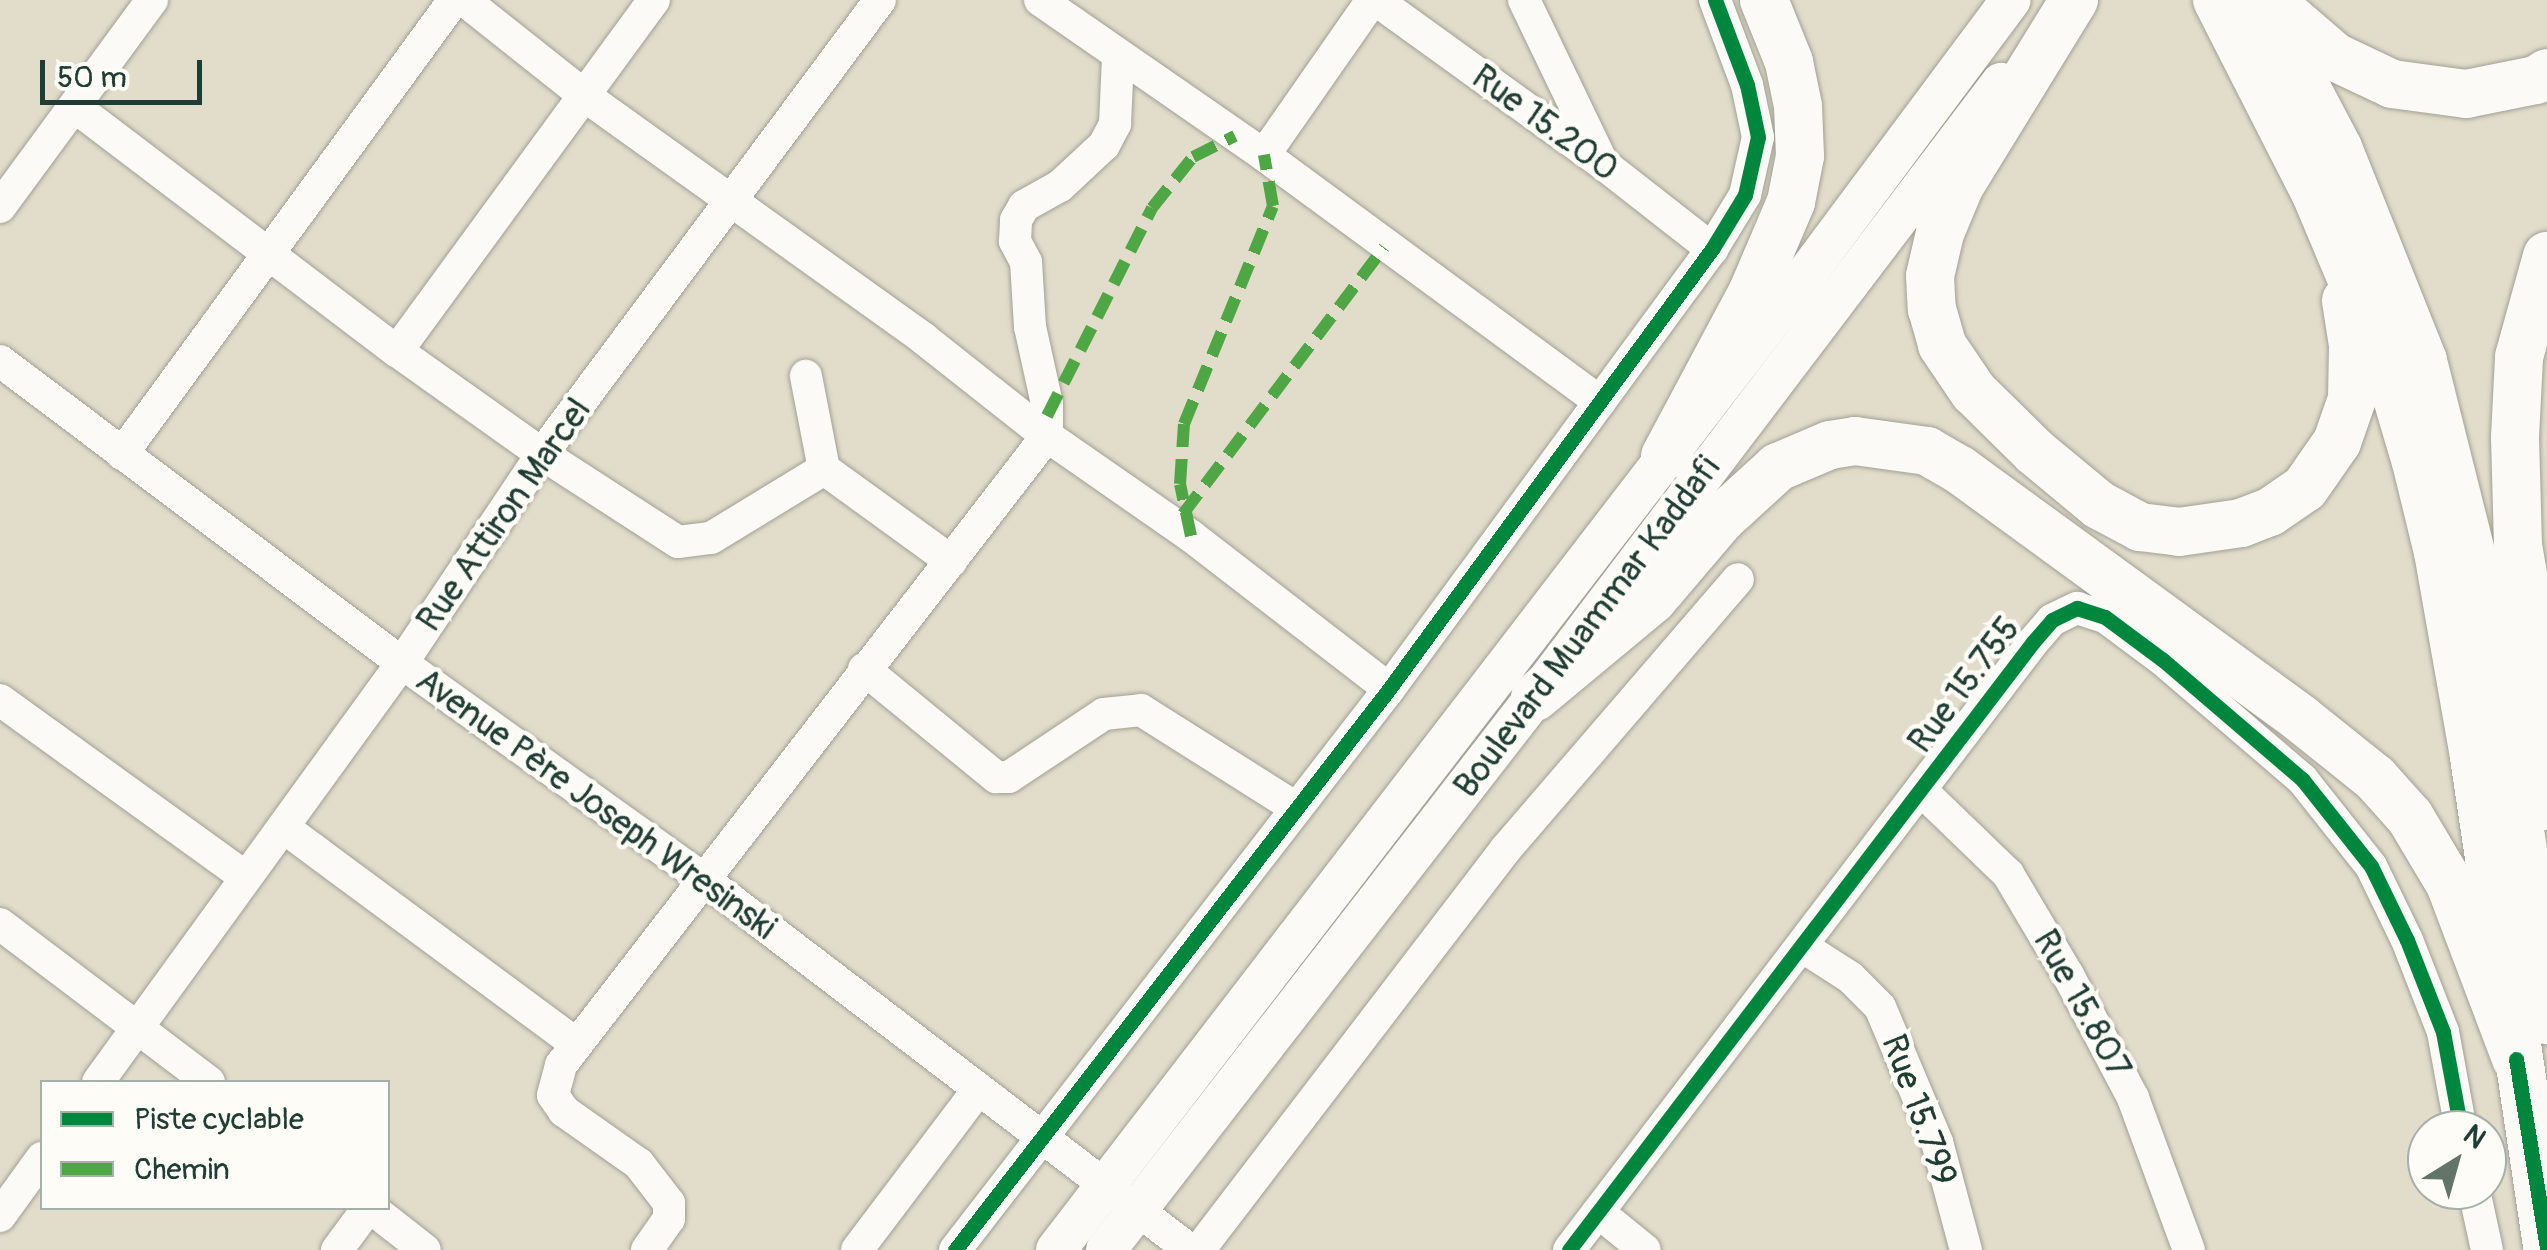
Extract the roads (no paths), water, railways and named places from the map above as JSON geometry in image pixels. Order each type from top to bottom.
[{"type":"highway","points":[[1666,456],[1753,292],[1791,202],[1800,156],[1798,106],[1789,62],[1764,0]]},
{"type":"highway","points":[[2074,0],[1960,185],[1940,232],[1930,276],[1932,309],[1942,345],[1974,392],[2034,452],[2099,505],[2140,527],[2179,532],[2242,523],[2270,512],[2305,488],[2337,442],[2352,399],[2353,345],[2340,266],[2315,192]]},
{"type":"highway","points":[[2217,0],[2315,192],[2386,361],[2438,552],[2502,935],[2516,1058],[2547,1248]]},
{"type":"highway","points":[[2260,0],[2338,148],[2424,361],[2493,640],[2547,1020]]},
{"type":"highway","points":[[2268,0],[2336,57],[2392,84],[2466,94],[2536,80],[2547,73]]},
{"type":"highway","points":[[2547,256],[2519,357],[2515,436],[2518,545],[2540,674],[2547,880]]},
{"type":"highway","points":[[1535,697],[1652,599],[1721,519],[1778,467],[1830,444],[1855,441],[1927,451],[1960,470],[2268,694],[2375,778],[2410,818],[2450,884],[2516,1058]]},
{"type":"main road","name":"Boulevard Muammar Kaddafi","points":[[1056,1250],[2012,0]]},
{"type":"main road","name":"Boulevard Muammar Kaddafi","points":[[1106,1250],[1535,697],[2064,0]]},
{"type":"street","points":[[0,206],[152,0]]},
{"type":"street","points":[[122,454],[454,0]]},
{"type":"street","points":[[464,0],[585,96],[924,339],[1047,436],[1191,536],[1389,690]]},
{"type":"street","points":[[397,350],[654,0]]},
{"type":"street","name":"Rue Attiron Marcel","points":[[99,1080],[402,662],[542,454],[880,0]]},
{"type":"street","points":[[1040,0],[1118,58],[1264,155],[1600,402]]},
{"type":"street","points":[[1264,155],[1374,0]]},
{"type":"street","name":"Rue 15.200","points":[[1374,0],[1602,163],[1712,250]]},
{"type":"street","points":[[1524,0],[1602,163]]},
{"type":"street","points":[[955,1250],[1389,690],[1712,250],[1745,195],[1758,137],[1747,85],[1715,0]]},
{"type":"street","points":[[647,1250],[669,1219],[669,1203],[640,1164],[564,1112],[553,1096],[560,1064],[706,881],[864,669],[1047,436],[1047,404],[1030,326],[1026,262],[1015,241],[1016,220],[1024,206],[1060,186],[1104,144],[1115,124],[1118,58]]},
{"type":"street","points":[[74,107],[397,350],[542,454],[678,542],[710,538],[824,468]]},
{"type":"street","name":"Avenue Père Joseph Wresinski","points":[[0,361],[402,662],[706,881],[1190,1250]]},
{"type":"street","points":[[806,376],[824,468],[950,561]]},
{"type":"street","points":[[1199,1250],[1504,850],[1738,579]]},
{"type":"street","name":"Rue 15.755","points":[[1569,1250],[2052,620],[2077,608],[2105,617],[2164,660],[2302,780],[2370,866],[2407,940],[2443,1032],[2457,1110]]},
{"type":"street","points":[[864,669],[996,777],[1008,777],[1104,714],[1141,710],[1296,808]]},
{"type":"street","points":[[0,700],[245,877]]},
{"type":"street","name":"Rue 15.807","points":[[1922,792],[2008,874],[2068,975],[2133,1098],[2188,1250]]},
{"type":"street","points":[[284,827],[576,1044]]},
{"type":"street","points":[[0,924],[206,1080]]},
{"type":"street","name":"Rue 15.799","points":[[1803,947],[1850,977],[1880,1008],[1936,1142],[1966,1250]]},
{"type":"street","points":[[857,1250],[978,1090]]},
{"type":"street","points":[[0,1215],[40,1161]]},
{"type":"street","points":[[338,1250],[368,1210]]},
{"type":"street","points":[[373,1210],[425,1250]]},
{"type":"street","points":[[2478,1210],[2486,1250]]},
{"type":"street","points":[[1598,1212],[1645,1250]]}]
